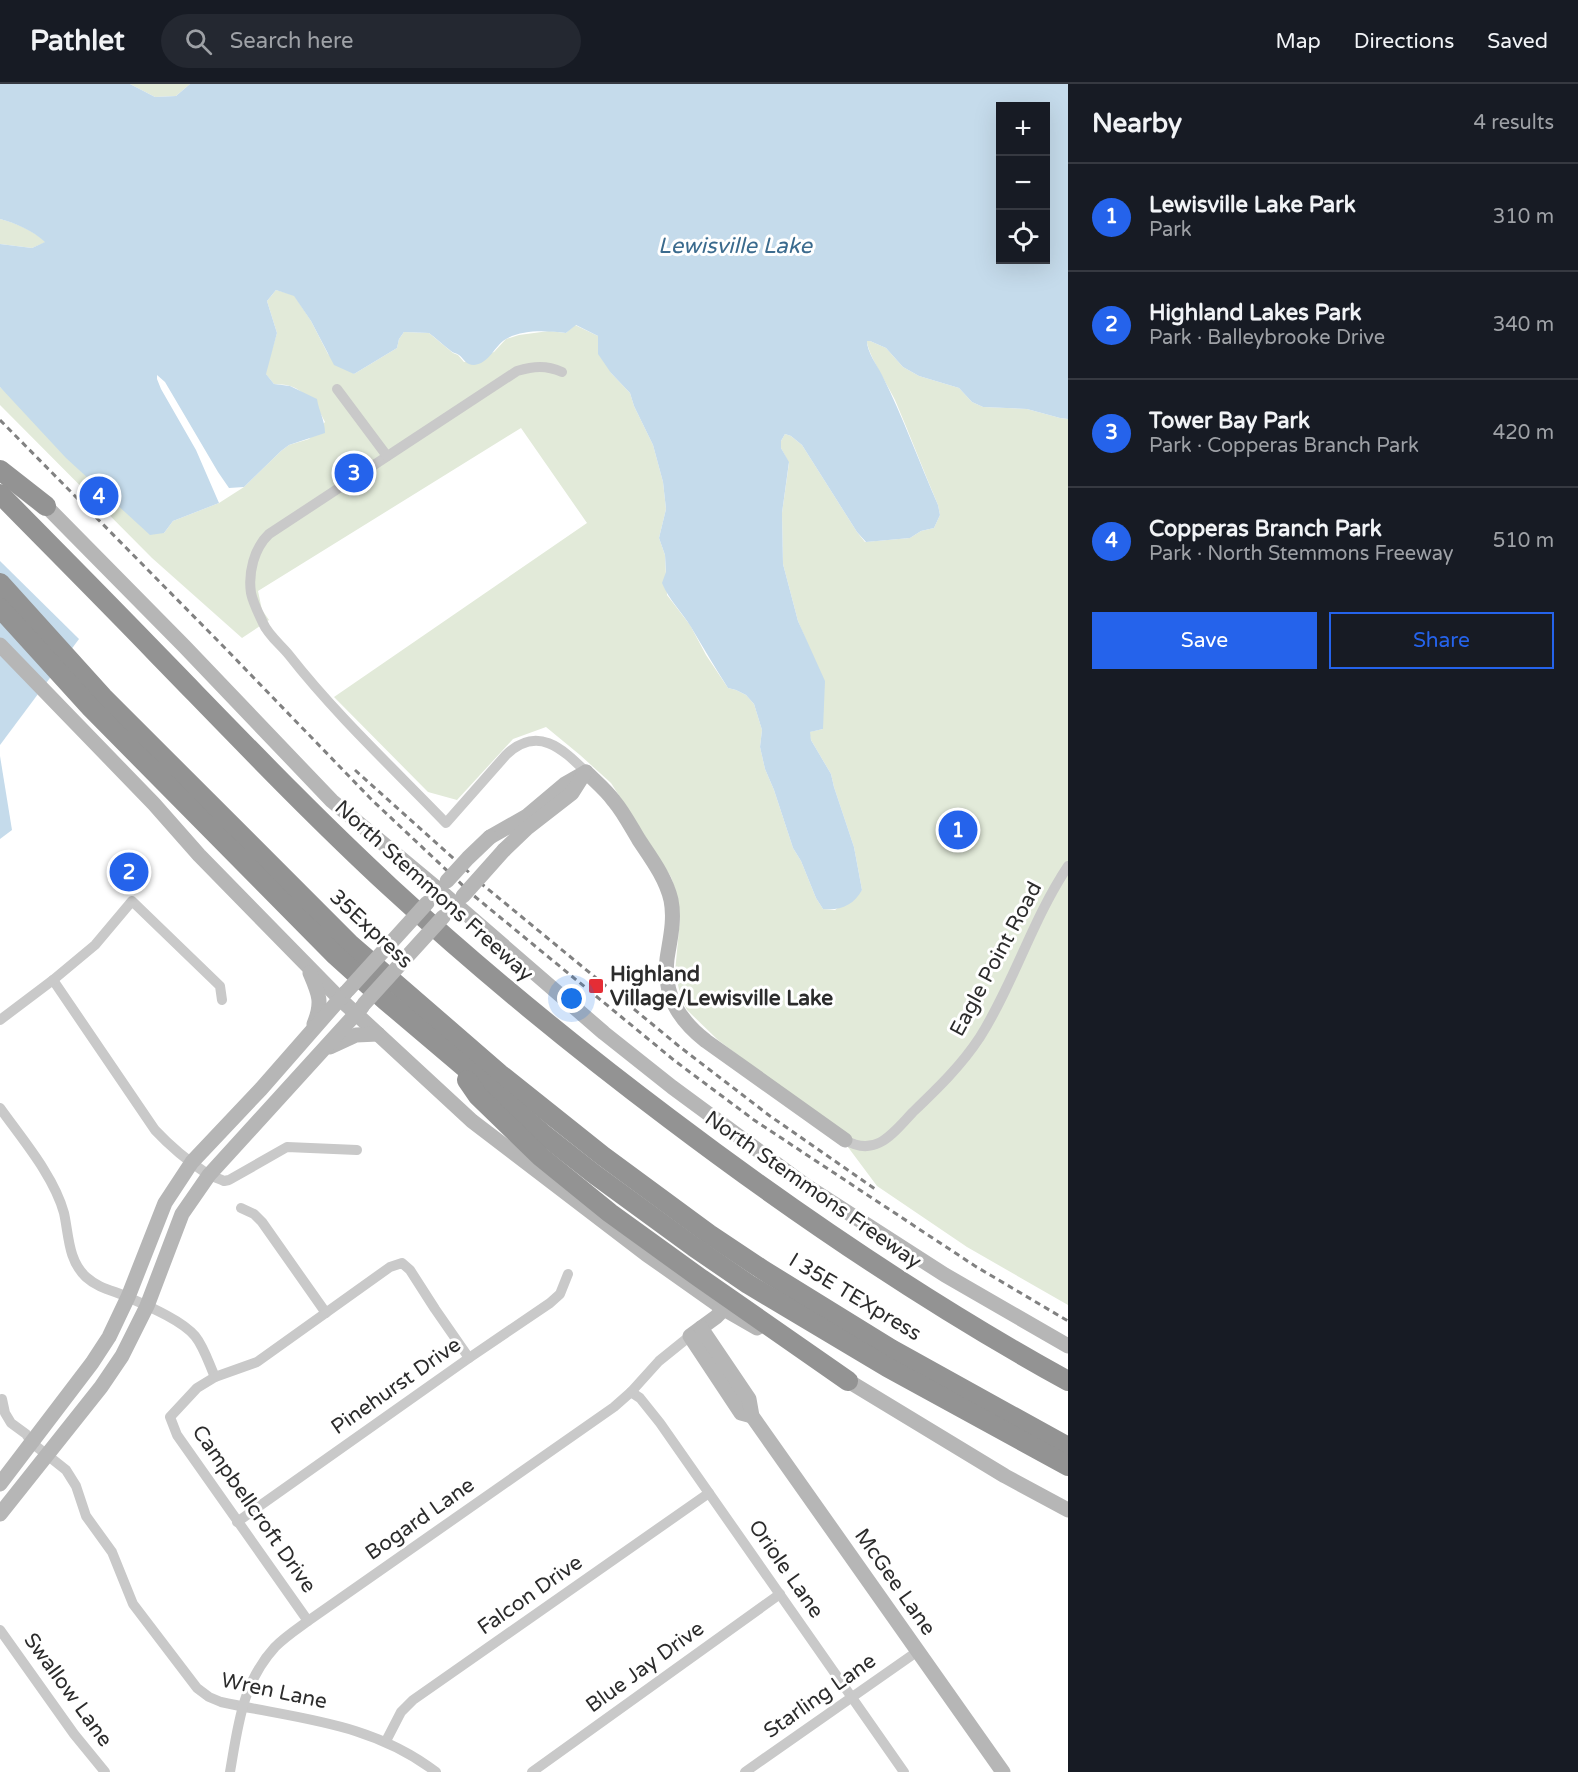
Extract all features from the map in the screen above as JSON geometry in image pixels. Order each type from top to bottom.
[{"type":"highway","points":[[0,470],[46,506]]},
{"type":"highway","name":"North Stemmons Freeway","points":[[0,494],[248,748],[390,887],[604,1070],[817,1226],[927,1298],[1068,1381]]},
{"type":"highway","points":[[0,584],[97,702]]},
{"type":"highway","points":[[0,608],[97,702],[334,954],[542,1133],[594,1174],[748,1284],[887,1367],[1068,1466]]},
{"type":"highway","name":"35Express","points":[[97,702],[350,944],[500,1074],[626,1173]]},
{"type":"highway","points":[[453,1058],[478,1096],[542,1157],[610,1213],[848,1381]]},
{"type":"highway","name":"I 35E TEXpress","points":[[626,1173],[710,1234],[819,1306],[891,1349],[1068,1447]]},
{"type":"main road","name":"North Stemmons Freeway","points":[[0,459],[332,801],[443,885],[604,1033],[672,1087],[795,1178],[945,1275],[1068,1346]]},
{"type":"main road","points":[[0,645],[306,965],[360,1009],[378,1034],[472,1121],[646,1254],[724,1309],[996,1471],[1068,1510]]},
{"type":"main road","points":[[0,1484],[92,1363],[109,1336],[128,1298],[165,1203],[192,1162],[261,1089],[468,858],[490,837],[527,816],[565,784],[586,772]]},
{"type":"main road","points":[[0,1514],[101,1388],[132,1338],[147,1306],[179,1220],[209,1175],[504,850],[572,793],[586,772]]},
{"type":"main road","points":[[586,772],[618,806],[669,892],[673,918],[667,979],[670,995],[679,1014],[687,1025],[706,1041],[845,1140]]},
{"type":"main road","points":[[306,965],[320,1000],[318,1014],[310,1033]]},
{"type":"main road","points":[[322,1051],[356,1035],[378,1034]]},
{"type":"main road","points":[[696,1332],[724,1309]]},
{"type":"main road","name":"McGee Lane","points":[[696,1332],[748,1399],[752,1416],[1003,1772]]},
{"type":"street","points":[[562,372],[553,368],[535,366],[518,371],[269,534],[261,541],[252,568],[251,593],[264,625],[313,683],[446,823],[506,755],[518,745],[536,741],[554,744],[586,772]]},
{"type":"street","points":[[337,389],[387,456]]},
{"type":"street","name":"Eagle Point Road","points":[[845,1140],[864,1147],[878,1144],[895,1131],[954,1072],[992,1016],[1037,920],[1068,866]]},
{"type":"street","points":[[0,1020],[95,945],[132,901],[220,986],[222,1000]]},
{"type":"street","points":[[53,980],[155,1130],[167,1143],[209,1175],[224,1181],[229,1180],[287,1147],[357,1150]]},
{"type":"street","points":[[0,1108],[55,1187],[64,1215],[72,1254],[78,1268],[95,1284],[147,1306],[185,1327],[200,1344],[214,1377],[257,1362],[390,1267],[402,1263],[410,1270],[469,1358]]},
{"type":"street","points":[[241,1208],[254,1214],[262,1222],[326,1313]]},
{"type":"street","name":"Pinehurst Drive","points":[[237,1522],[550,1303],[560,1294],[568,1274]]},
{"type":"street","name":"Bogard Lane","points":[[230,1772],[242,1706],[253,1678],[276,1646],[308,1621],[614,1407],[659,1361],[696,1332]]},
{"type":"street","name":"Campbellcroft Drive","points":[[214,1377],[197,1388],[170,1417],[177,1436],[308,1621]]},
{"type":"street","name":"Oriole Lane","points":[[631,1392],[640,1398],[653,1413],[904,1772]]},
{"type":"street","name":"Wren Lane","points":[[2,1399],[5,1413],[11,1423],[66,1470],[76,1486],[86,1515],[112,1552],[134,1604],[197,1688],[221,1702],[335,1724],[386,1741],[436,1772]]},
{"type":"street","name":"Falcon Drive","points":[[386,1741],[401,1712],[412,1700],[709,1493]]},
{"type":"street","name":"Blue Jay Drive","points":[[532,1772],[780,1594]]},
{"type":"street","name":"Swallow Lane","points":[[0,1630],[74,1734],[105,1772]]},
{"type":"street","name":"Starling Lane","points":[[745,1772],[918,1652]]},
{"type":"green space","points":[[130,84],[190,84],[176,96],[155,97]]},
{"type":"green space","points":[[0,219],[36,234],[46,242],[32,248],[0,244]]},
{"type":"green space","points":[[276,290],[294,295],[328,354],[354,374],[397,348],[404,332],[429,333],[464,362],[494,352],[506,339],[519,335],[549,331],[566,333],[575,325],[598,336],[611,373],[630,393],[653,445],[663,482],[666,509],[659,538],[665,555],[667,595],[690,625],[728,688],[746,695],[754,704],[762,730],[760,747],[765,769],[793,848],[823,909],[835,910],[862,890],[854,847],[831,774],[811,740],[809,732],[823,729],[823,713],[806,640],[798,621],[783,564],[782,513],[789,463],[781,448],[781,441],[785,434],[802,445],[865,542],[910,538],[921,531],[934,528],[940,515],[901,413],[874,362],[867,341],[886,348],[903,367],[919,376],[959,388],[972,402],[983,407],[1027,409],[1068,419],[1068,1305],[967,1247],[877,1186],[833,1127],[718,1040],[687,1010],[681,998],[675,972],[680,919],[671,877],[611,783],[580,755],[546,727],[513,739],[457,800],[428,792],[334,697],[587,523],[521,428],[258,591],[262,610],[269,620],[242,638],[152,558],[0,405],[0,387],[164,533],[173,521],[219,503],[244,487],[281,451],[289,445],[309,439],[325,422],[315,405],[306,396],[296,388],[274,384],[265,373],[277,333],[267,301]]},
{"type":"water","name":"Lewisville Lake","points":[[0,84],[130,84],[155,97],[176,96],[190,84],[1068,84],[1068,419],[1027,409],[983,407],[972,402],[959,388],[919,376],[903,367],[886,348],[867,341],[870,354],[904,423],[940,515],[934,528],[921,531],[910,538],[866,542],[857,532],[802,445],[785,434],[781,441],[781,448],[789,462],[782,513],[783,564],[798,621],[825,681],[823,729],[810,732],[811,740],[831,774],[854,847],[862,890],[859,895],[846,906],[829,909],[823,909],[816,898],[801,861],[793,848],[765,769],[760,747],[762,730],[754,704],[746,695],[728,688],[662,583],[666,572],[665,555],[659,538],[666,509],[663,482],[653,445],[630,393],[611,373],[598,354],[598,336],[576,325],[566,333],[528,332],[506,339],[484,361],[471,365],[429,333],[404,332],[397,348],[354,374],[334,365],[311,321],[294,296],[276,290],[267,301],[277,333],[266,374],[274,384],[290,386],[317,399],[325,433],[289,445],[244,487],[229,488],[165,382],[157,375],[161,389],[196,450],[219,503],[173,521],[164,533],[150,535],[66,458],[0,387],[0,244],[32,248],[45,242],[35,234],[0,219]]},
{"type":"water","points":[[0,561],[79,639],[0,745]]},
{"type":"water","points":[[0,756],[12,830],[0,839]]},
{"type":"railway","points":[[0,420],[372,800],[473,895],[675,1061],[754,1120],[975,1266],[1068,1321]]},
{"type":"railway","points":[[355,770],[483,885],[680,1047],[770,1116],[878,1191]]},
{"type":"place","name":"Tower Bay Park","points":[[354,473]]},
{"type":"place","name":"Copperas Branch Park","points":[[99,496]]},
{"type":"place","name":"Lewisville Lake Park","points":[[958,830]]},
{"type":"place","name":"Highland Lakes Park","points":[[129,872]]},
{"type":"place","name":"Highland Village/Lewisville Lake","points":[[596,986]]}]
